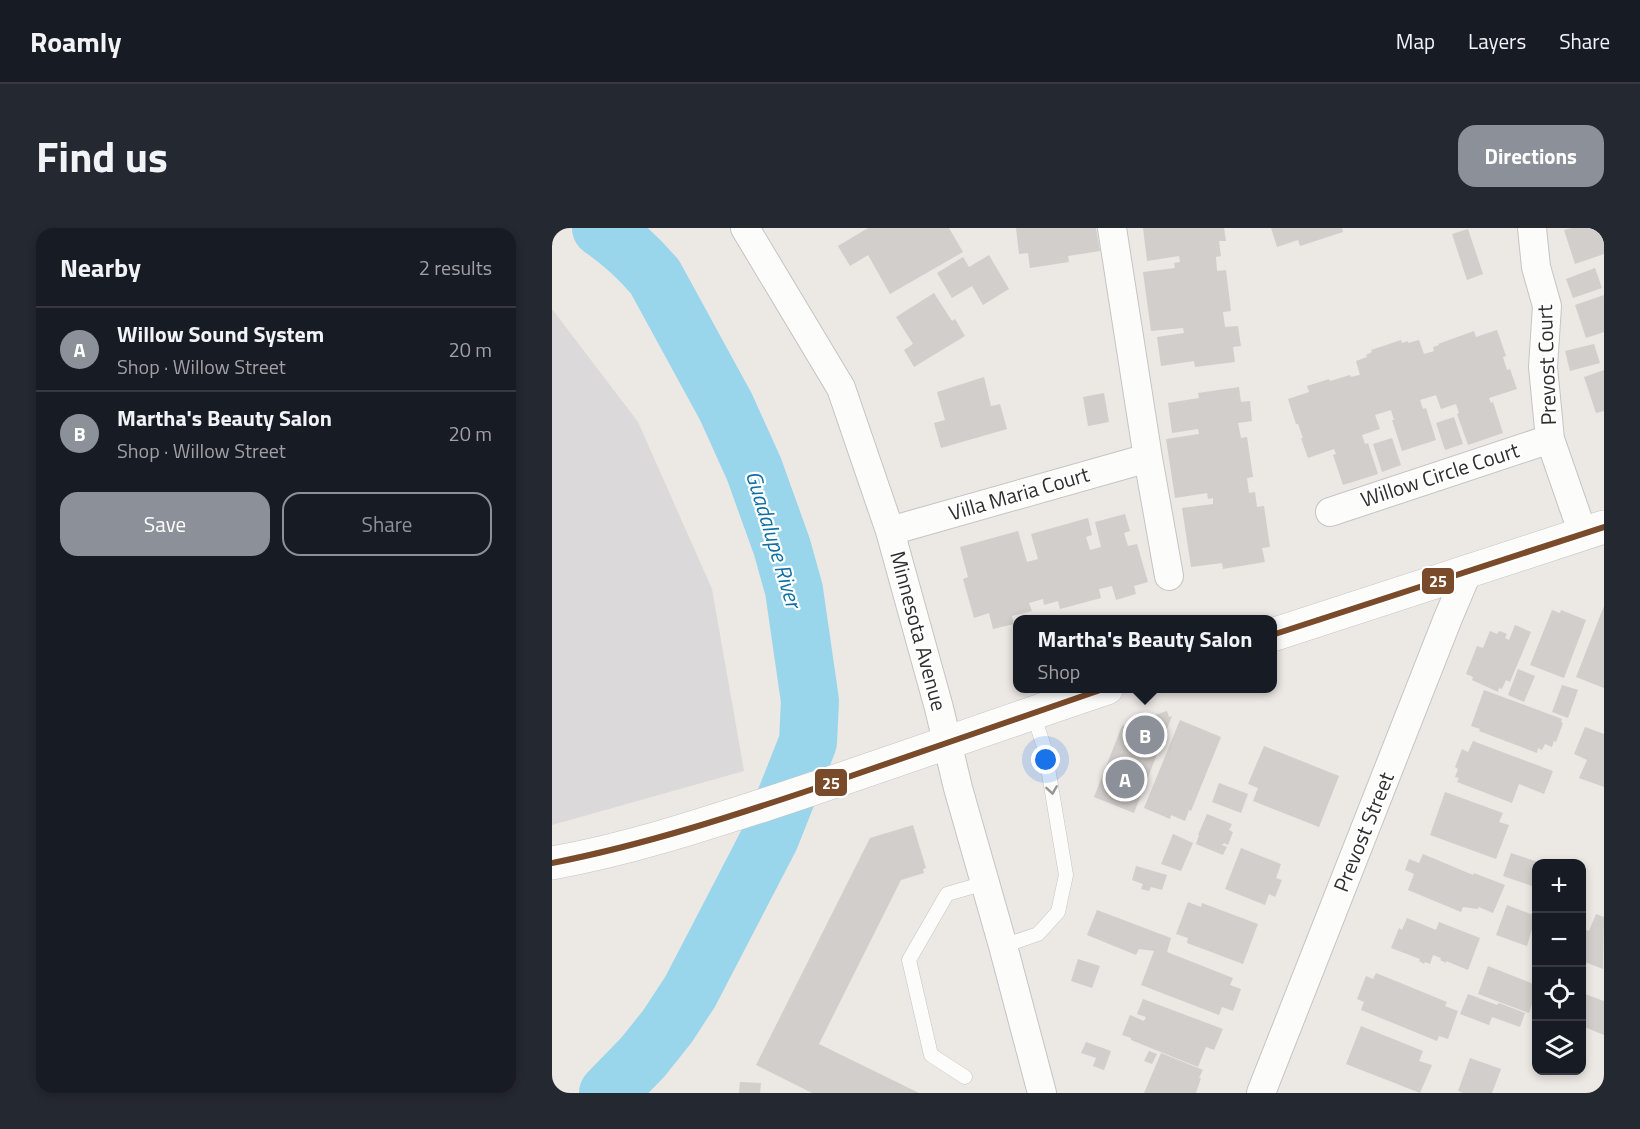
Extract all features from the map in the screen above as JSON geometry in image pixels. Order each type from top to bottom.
[{"type":"main road","points":[[1277,633],[1594,531]]},
{"type":"main road","points":[[552,863],[585,857],[731,815],[867,771],[1092,693]]},
{"type":"street","name":"Minnesota Avenue","points":[[745,228],[841,388],[890,531],[1042,1093]]},
{"type":"street","points":[[1112,228],[1169,576]]},
{"type":"street","name":"Prevost Court","points":[[1532,228],[1536,267],[1547,306],[1543,367],[1550,439],[1594,531]]},
{"type":"street","name":"Willow Circle Court","points":[[1330,512],[1550,439]]},
{"type":"street","name":"Villa Maria Court","points":[[890,531],[1148,458]]},
{"type":"street","name":"Prevost Street","points":[[1261,1093],[1468,571]]},
{"type":"lane","points":[[1003,946],[1038,934],[1058,912],[1066,875],[1045,750],[1033,713]]},
{"type":"lane","points":[[965,1077],[931,1055],[909,960],[947,894],[985,883]]},
{"type":"shaded area","points":[[552,309],[638,422],[712,589],[744,771],[552,825]]},
{"type":"building","points":[[868,228],[949,228],[963,252],[890,294],[868,255],[850,266],[838,246]]},
{"type":"building","points":[[1016,228],[1096,228],[1100,251],[1068,256],[1069,262],[1030,268],[1028,253],[1019,254]]},
{"type":"building","points":[[1143,228],[1224,228],[1226,241],[1219,241],[1221,256],[1216,257],[1217,271],[1226,270],[1231,311],[1223,312],[1225,327],[1238,326],[1241,346],[1233,347],[1235,362],[1195,367],[1194,361],[1161,366],[1157,337],[1184,333],[1183,328],[1151,331],[1143,272],[1175,268],[1174,263],[1180,262],[1179,256],[1147,261]]},
{"type":"building","points":[[1271,228],[1342,228],[1343,232],[1300,246],[1298,240],[1277,247]]},
{"type":"building","points":[[1604,228],[1604,254],[1575,264],[1564,230]]},
{"type":"building","points":[[1468,229],[1483,274],[1467,280],[1452,234]]},
{"type":"building","points":[[989,255],[1009,289],[983,305],[972,286],[952,298],[937,273],[963,257],[969,267]]},
{"type":"building","points":[[1595,268],[1602,288],[1573,298],[1566,279]]},
{"type":"building","points":[[934,293],[952,321],[955,319],[965,336],[914,367],[904,350],[913,344],[896,317]]},
{"type":"building","points":[[1604,295],[1604,332],[1586,338],[1575,305]]},
{"type":"building","points":[[1497,330],[1506,356],[1503,357],[1507,370],[1510,369],[1517,389],[1489,398],[1491,403],[1493,402],[1503,433],[1468,445],[1457,414],[1459,413],[1456,404],[1441,409],[1436,395],[1420,400],[1423,409],[1426,408],[1436,440],[1402,451],[1391,410],[1375,415],[1380,429],[1362,435],[1365,444],[1368,443],[1378,474],[1343,485],[1333,455],[1336,454],[1334,449],[1308,458],[1288,399],[1309,392],[1307,386],[1329,379],[1330,381],[1350,375],[1351,377],[1360,375],[1356,361],[1367,357],[1366,355],[1372,352],[1371,350],[1401,340],[1402,343],[1408,341],[1408,343],[1419,340],[1424,354],[1434,351],[1433,347],[1438,344],[1474,331],[1476,337]]},
{"type":"building","points":[[1594,344],[1600,363],[1570,371],[1565,351]]},
{"type":"building","points":[[1604,370],[1604,411],[1596,413],[1584,377]]},
{"type":"building","points":[[984,377],[991,406],[1000,404],[1007,429],[941,448],[934,423],[945,420],[937,392]]},
{"type":"building","points":[[1239,387],[1241,402],[1250,401],[1252,421],[1238,423],[1241,438],[1247,437],[1253,477],[1247,478],[1249,493],[1255,492],[1257,507],[1264,506],[1270,547],[1262,548],[1265,562],[1223,569],[1222,563],[1191,567],[1182,508],[1213,504],[1213,498],[1208,499],[1207,493],[1175,498],[1166,439],[1199,434],[1198,429],[1172,433],[1168,403],[1199,398],[1198,393]]},
{"type":"building","points":[[1104,393],[1109,422],[1088,426],[1083,397]]},
{"type":"building","points":[[1454,417],[1463,444],[1445,450],[1436,423]]},
{"type":"building","points":[[1392,438],[1401,465],[1382,472],[1373,444]]},
{"type":"building","points":[[1125,514],[1130,531],[1124,533],[1128,546],[1137,544],[1148,582],[1134,586],[1136,594],[1116,600],[1112,586],[1099,589],[1101,598],[1060,609],[1058,601],[1044,605],[1043,599],[1029,603],[1032,611],[1013,615],[1013,624],[993,629],[989,613],[974,618],[963,579],[968,577],[960,547],[1018,531],[1027,562],[1038,559],[1031,534],[1088,518],[1092,535],[1086,537],[1090,550],[1101,547],[1095,522]]},
{"type":"building","points":[[1604,606],[1604,688],[1576,677]]},
{"type":"building","points":[[1552,610],[1560,613],[1561,610],[1586,620],[1564,678],[1530,665]]},
{"type":"building","points":[[1515,625],[1531,632],[1510,682],[1506,680],[1498,692],[1472,680],[1473,677],[1466,674],[1477,646],[1483,648],[1490,631],[1507,634],[1505,638],[1509,640]]},
{"type":"building","points":[[1518,669],[1535,676],[1524,702],[1508,695]]},
{"type":"building","points":[[1562,685],[1578,690],[1568,718],[1552,712]]},
{"type":"building","points":[[1484,690],[1562,719],[1563,723],[1556,742],[1554,741],[1552,747],[1545,744],[1542,750],[1538,748],[1537,753],[1471,726]]},
{"type":"building","points":[[1167,711],[1169,717],[1172,716],[1134,813],[1094,797],[1122,726]]},
{"type":"building","points":[[1180,720],[1221,737],[1185,821],[1171,815],[1170,819],[1144,808]]},
{"type":"building","points":[[1585,727],[1604,734],[1604,787],[1579,778],[1587,760],[1574,754]]},
{"type":"building","points":[[1473,741],[1553,771],[1544,794],[1519,784],[1512,803],[1457,782],[1459,778],[1455,777],[1458,769],[1455,767],[1462,749],[1468,752]]},
{"type":"building","points":[[1264,746],[1339,776],[1319,827],[1253,801],[1258,788],[1248,784]]},
{"type":"building","points":[[1219,783],[1248,794],[1241,813],[1212,802]]},
{"type":"building","points":[[1445,792],[1503,813],[1499,822],[1509,825],[1496,859],[1430,835]]},
{"type":"building","points":[[1207,814],[1232,824],[1229,830],[1233,832],[1228,845],[1224,843],[1222,845],[1227,847],[1223,855],[1196,844]]},
{"type":"building","points":[[913,825],[926,868],[923,869],[924,873],[901,880],[819,1044],[919,1093],[812,1093],[756,1065],[870,838]]},
{"type":"building","points":[[1173,834],[1193,843],[1181,871],[1161,864]]},
{"type":"building","points":[[1241,848],[1281,864],[1276,878],[1282,880],[1275,897],[1269,894],[1265,905],[1225,889]]},
{"type":"building","points":[[1511,853],[1532,860],[1532,886],[1503,876]]},
{"type":"building","points":[[1423,854],[1473,875],[1474,873],[1505,885],[1493,913],[1479,907],[1478,909],[1463,907],[1461,912],[1408,890],[1414,874],[1405,870],[1409,859],[1419,863]]},
{"type":"building","points":[[1136,866],[1167,875],[1162,890],[1151,887],[1149,891],[1141,889],[1143,884],[1132,880]]},
{"type":"building","points":[[1188,902],[1201,907],[1202,903],[1258,924],[1243,964],[1187,943],[1188,938],[1176,934]]},
{"type":"building","points":[[1507,905],[1532,914],[1532,929],[1527,946],[1496,935]]},
{"type":"building","points":[[1097,910],[1171,938],[1167,952],[1233,978],[1230,985],[1241,989],[1233,1011],[1222,1007],[1219,1015],[1141,985],[1154,951],[1139,949],[1136,955],[1087,935]]},
{"type":"building","points":[[1596,914],[1604,917],[1603,969],[1586,963],[1586,930],[1589,931]]},
{"type":"building","points":[[1407,918],[1436,930],[1439,922],[1480,938],[1468,970],[1446,961],[1446,963],[1433,955],[1430,964],[1425,962],[1424,964],[1419,961],[1420,959],[1391,948],[1399,928],[1402,930]]},
{"type":"building","points":[[1078,959],[1100,966],[1092,988],[1071,981]]},
{"type":"building","points":[[1488,966],[1532,983],[1532,1004],[1529,1013],[1478,994]]},
{"type":"building","points":[[1376,973],[1447,1002],[1445,1006],[1458,1011],[1448,1039],[1439,1036],[1437,1041],[1361,1010],[1364,1002],[1357,999],[1366,976],[1373,979]]},
{"type":"building","points":[[1468,994],[1525,1013],[1520,1027],[1492,1017],[1489,1025],[1460,1014]]},
{"type":"building","points":[[1586,994],[1604,1001],[1604,1035],[1586,1028]]},
{"type":"building","points":[[1143,999],[1223,1029],[1214,1050],[1206,1047],[1198,1067],[1122,1035],[1130,1015],[1144,1021],[1146,1017],[1137,1014]]},
{"type":"building","points":[[1361,1026],[1423,1051],[1419,1061],[1432,1065],[1420,1093],[1346,1064]]},
{"type":"building","points":[[1086,1042],[1111,1051],[1104,1070],[1093,1066],[1096,1058],[1081,1053]]},
{"type":"building","points":[[1149,1051],[1157,1054],[1152,1064],[1144,1061]]},
{"type":"building","points":[[1161,1053],[1203,1070],[1196,1093],[1144,1093]]},
{"type":"building","points":[[1470,1058],[1501,1069],[1492,1093],[1458,1091]]},
{"type":"building","points":[[740,1082],[761,1083],[760,1093],[739,1093]]},
{"type":"waterway","name":"Guadalupe River","points":[[601,228],[630,251],[655,277],[726,407],[754,469],[782,547],[794,590],[810,701],[808,742],[770,838],[690,992],[667,1027],[643,1057],[608,1093]]},
{"type":"transit line","name":"25","points":[[1277,633],[1604,527]]},
{"type":"transit line","name":"25","points":[[552,863],[620,848],[722,819],[1092,693]]},
{"type":"place","name":"Martha's Beauty Salon","points":[[1145,735]]},
{"type":"place","name":"Willow Sound System","points":[[1125,779]]}]
